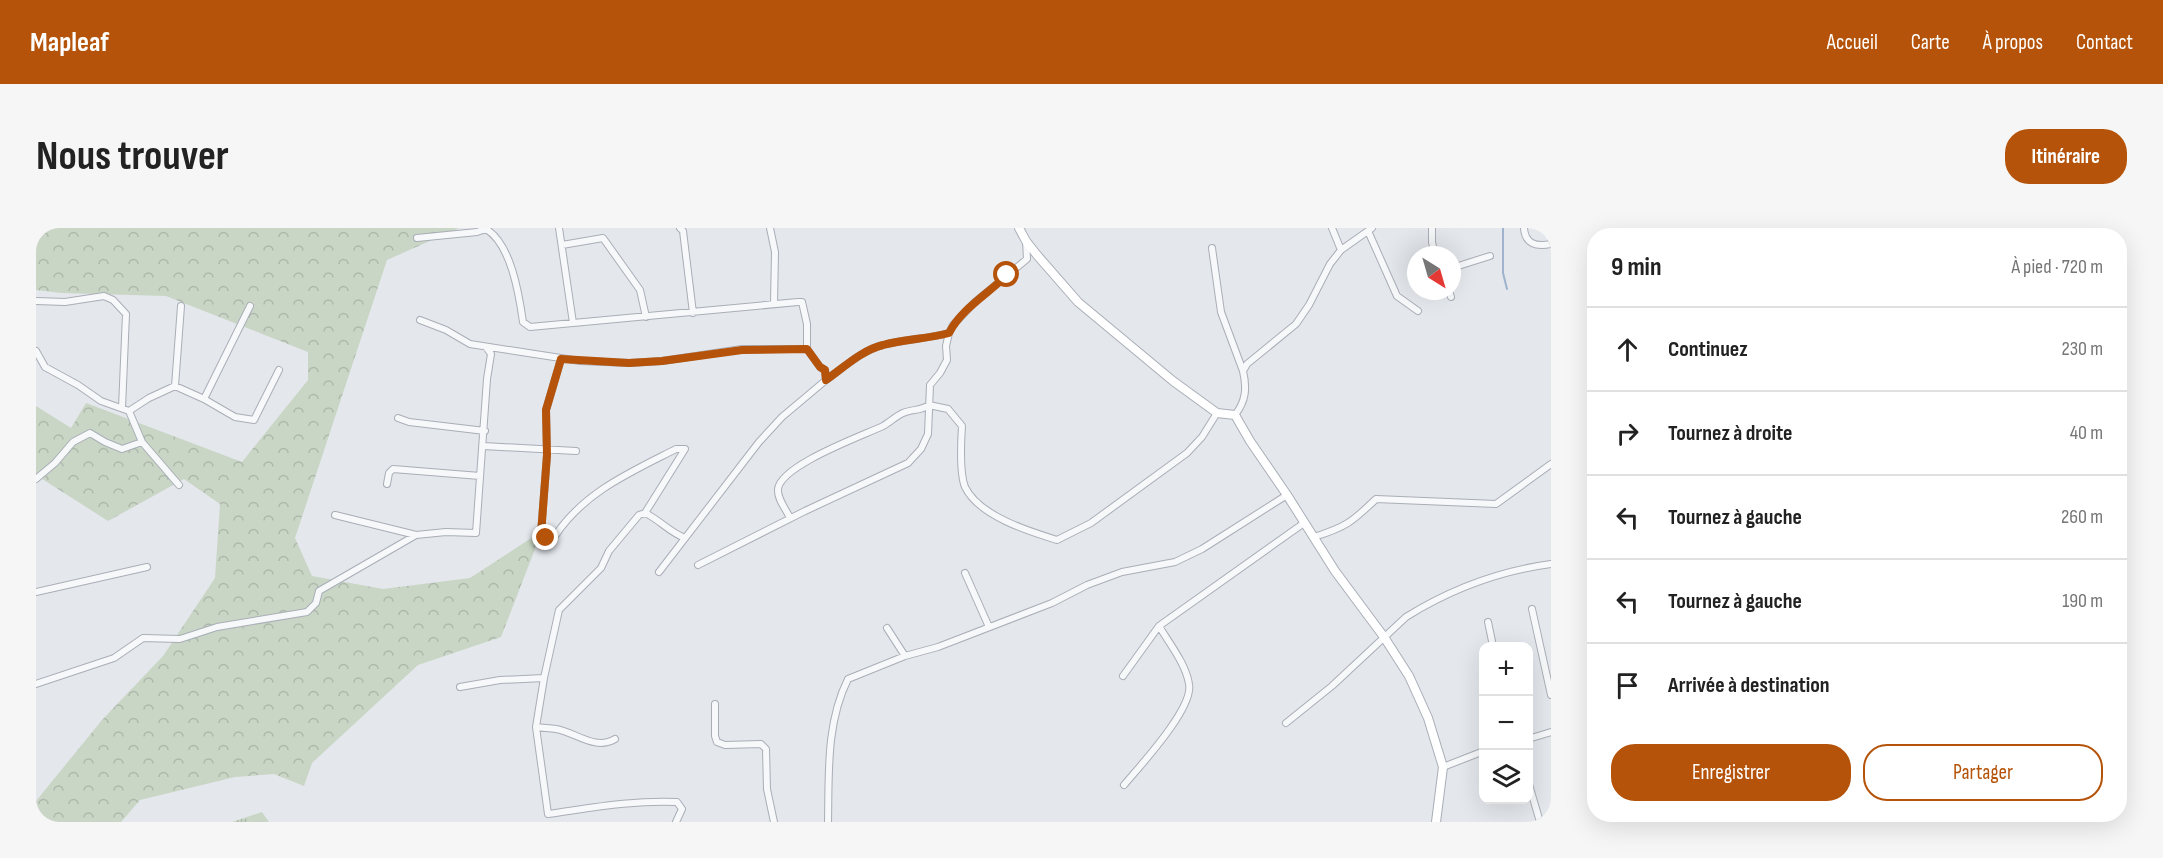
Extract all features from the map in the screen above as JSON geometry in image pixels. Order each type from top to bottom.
[{"type":"street","points":[[559,228],[573,323]]},
{"type":"street","points":[[680,228],[683,231],[693,313]]},
{"type":"street","points":[[770,228],[775,252],[774,304]]},
{"type":"street","points":[[1019,228],[1026,241],[1078,302],[1173,381],[1217,413],[1235,415]]},
{"type":"street","points":[[1332,228],[1341,250]]},
{"type":"street","points":[[1432,228],[1432,246]]},
{"type":"street","points":[[1524,228],[1528,242],[1540,246],[1551,244]]},
{"type":"street","points":[[417,238],[477,232],[486,229],[495,234],[509,260],[523,322],[530,327],[802,302],[807,324],[807,349],[820,367],[825,370],[826,380]]},
{"type":"street","points":[[1243,371],[1247,364],[1296,324],[1330,264],[1341,250],[1370,229],[1397,296],[1418,311]]},
{"type":"street","points":[[562,245],[603,238],[640,290],[646,317]]},
{"type":"street","points":[[698,565],[790,518],[908,463],[921,449],[928,434],[930,385],[947,360],[946,346],[953,325],[975,302],[1027,259],[1026,241]]},
{"type":"street","points":[[1212,248],[1221,312],[1243,371],[1247,389],[1240,409],[1235,415]]},
{"type":"street","points":[[1461,265],[1490,256]]},
{"type":"street","points":[[36,301],[65,302],[104,296],[113,300],[126,314],[122,408]]},
{"type":"street","points":[[175,386],[182,306]]},
{"type":"street","points":[[204,399],[250,306]]},
{"type":"street","points":[[420,320],[446,330],[471,344],[561,359],[629,363],[742,350],[807,349]]},
{"type":"street","points":[[659,573],[759,442],[782,417],[826,380],[855,359],[880,345],[928,339],[949,333]]},
{"type":"street","points":[[334,516],[416,535],[446,532],[476,533],[487,380],[491,354],[486,347]]},
{"type":"street","points":[[36,351],[45,367],[101,400],[129,411],[142,442],[179,485]]},
{"type":"street","points":[[561,359],[546,410],[541,534],[544,537],[555,536],[570,514],[615,480],[676,449],[685,449],[645,513]]},
{"type":"street","points":[[129,411],[149,398],[175,386],[235,417],[254,420],[279,370]]},
{"type":"street","points":[[790,518],[777,490],[780,482],[790,472],[813,458],[886,424],[904,412],[922,410],[929,405],[948,409],[962,426],[960,445],[964,485],[970,495],[999,520],[1057,540],[1091,523],[1187,453],[1202,437],[1217,413]]},
{"type":"street","points":[[1235,415],[1355,600],[1384,637],[1409,676],[1431,725],[1443,767],[1436,822]]},
{"type":"street","points":[[398,418],[409,422],[485,431]]},
{"type":"street","points":[[36,479],[55,463],[73,442],[90,433],[122,449],[142,442]]},
{"type":"street","points":[[483,446],[576,451]]},
{"type":"street","points":[[1314,537],[1341,529],[1376,499],[1496,504],[1551,464]]},
{"type":"street","points":[[387,484],[389,473],[393,469],[480,476]]},
{"type":"street","points":[[828,822],[828,765],[840,694],[848,679],[1052,603],[1087,585],[1122,572],[1175,562],[1190,556],[1287,495]]},
{"type":"street","points":[[676,822],[682,809],[677,802],[654,801],[610,804],[547,818],[536,727],[559,610],[601,568],[609,551],[639,515],[645,513],[653,516],[673,534],[685,538]]},
{"type":"street","points":[[1124,676],[1159,626],[1304,523]]},
{"type":"street","points":[[36,684],[114,658],[143,638],[180,639],[217,627],[307,612],[316,603],[319,591],[416,535]]},
{"type":"street","points":[[1286,723],[1332,686],[1384,637],[1417,610],[1469,584],[1490,577],[1551,564]]},
{"type":"street","points":[[36,592],[147,567]]},
{"type":"street","points":[[965,573],[989,627]]},
{"type":"street","points":[[1532,609],[1551,695]]},
{"type":"street","points":[[1488,622],[1492,642]]},
{"type":"street","points":[[1124,784],[1148,757],[1181,712],[1189,697],[1190,686],[1187,675],[1159,626]]},
{"type":"street","points":[[887,627],[905,656]]},
{"type":"street","points":[[460,687],[500,680],[544,678]]},
{"type":"street","points":[[715,704],[714,736],[717,742],[725,745],[761,744],[766,749],[767,789],[774,822]]},
{"type":"street","points":[[536,727],[557,729],[593,742],[608,743],[615,739]]},
{"type":"street","points":[[1533,737],[1551,732]]},
{"type":"street","points":[[1443,767],[1479,753]]},
{"type":"street","points":[[1533,798],[1540,822]]},
{"type":"green space","points":[[36,228],[459,228],[387,260],[295,538],[312,576],[383,589],[470,578],[542,531],[501,637],[418,665],[312,763],[304,786],[274,774],[235,777],[140,800],[121,822],[36,822],[36,801],[102,720],[163,656],[215,578],[220,504],[184,479],[108,521],[36,475],[36,406],[71,428],[86,403],[242,462],[308,380],[308,352],[166,296],[61,293],[36,290]]},
{"type":"green space","points":[[262,812],[269,822],[232,822]]},
{"type":"waterway","points":[[1503,228],[1503,273],[1507,289]]},
{"type":"route","points":[[546,538],[541,534],[547,455],[546,410],[561,359],[629,363],[662,361],[758,348],[807,349],[820,367],[825,370],[826,380],[855,359],[880,345],[928,339],[949,333],[953,325],[975,302],[1007,275]]}]
